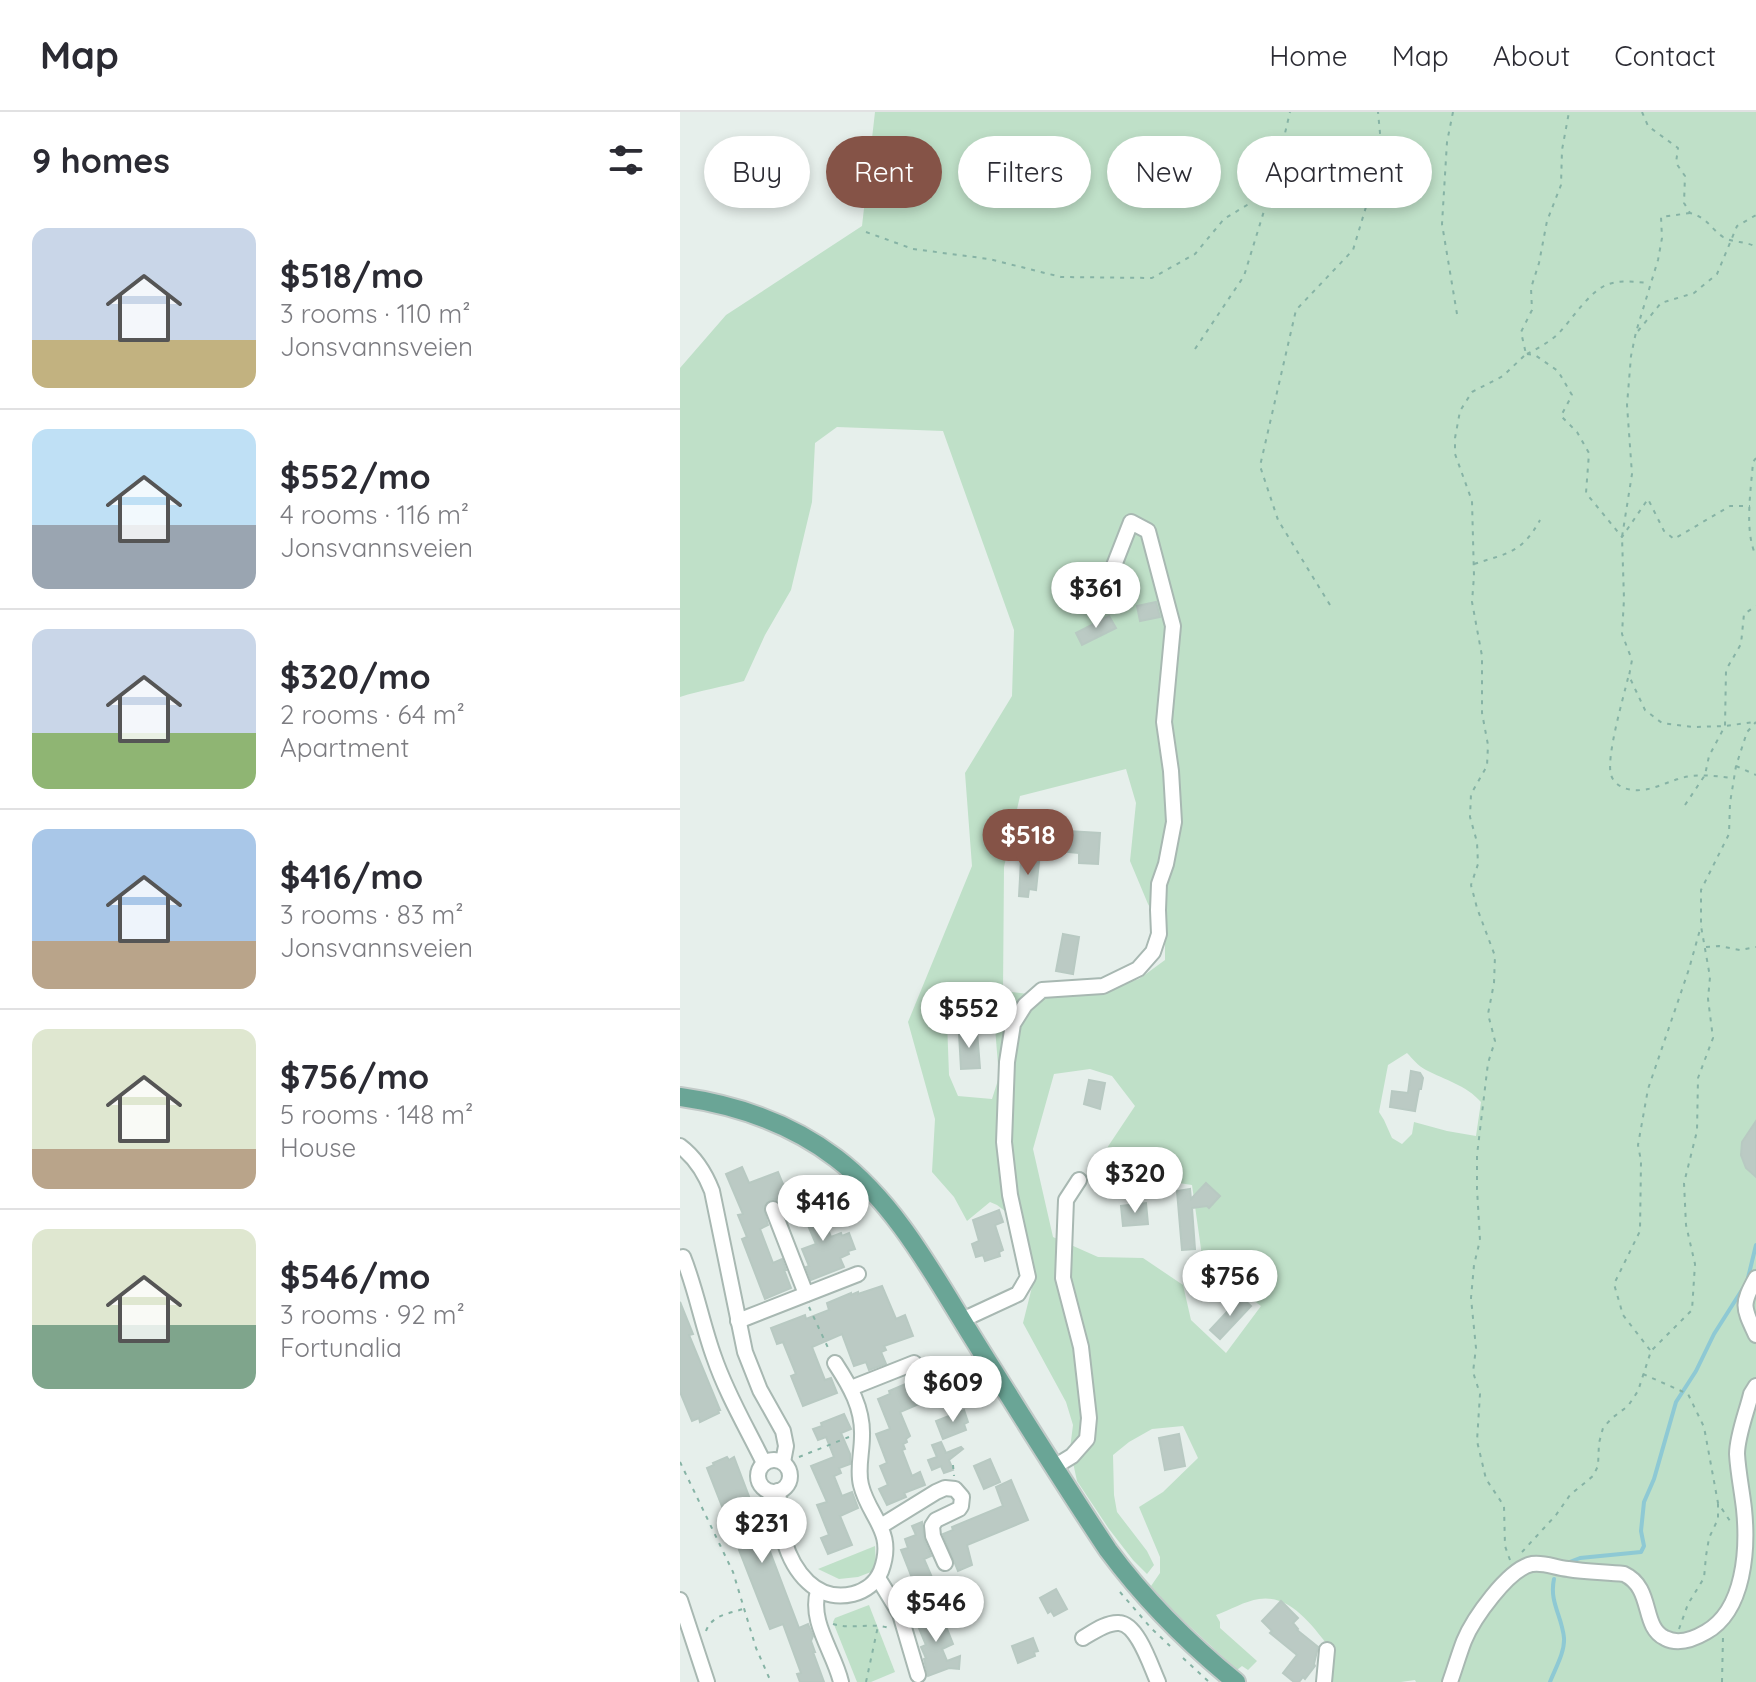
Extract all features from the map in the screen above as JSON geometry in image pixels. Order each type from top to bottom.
[{"type":"main road","points":[[680,1097],[727,1105],[769,1119],[803,1136],[837,1159],[867,1186],[893,1216],[962,1320],[1108,1550],[1138,1589],[1176,1629],[1236,1682]]},
{"type":"street","points":[[962,1320],[1018,1294],[1028,1277],[1010,1195],[1004,1142],[1007,1062],[1013,1024],[1025,1005],[1042,990],[1103,986],[1138,969],[1153,952],[1159,934],[1159,884],[1174,822],[1164,722],[1173,626],[1148,531],[1131,522],[1106,586],[1113,605]]},
{"type":"street","points":[[680,1146],[701,1167],[712,1191],[751,1371],[783,1431],[786,1446],[783,1462]]},
{"type":"street","points":[[1054,1467],[1072,1456],[1087,1439],[1089,1418],[1081,1347],[1063,1278],[1066,1200],[1079,1180]]},
{"type":"street","points":[[773,1209],[806,1294]]},
{"type":"street","points":[[683,1257],[725,1387],[764,1463]]},
{"type":"street","points":[[738,1321],[858,1274]]},
{"type":"street","points":[[1756,1278],[1745,1298],[1745,1312],[1756,1335]]},
{"type":"street","points":[[778,1491],[782,1529],[789,1553],[804,1579],[818,1591],[834,1595],[852,1594],[878,1578],[884,1552],[884,1533],[861,1487],[861,1415],[851,1388],[835,1363]]},
{"type":"street","points":[[851,1388],[914,1363]]},
{"type":"street","points":[[1450,1682],[1465,1639],[1497,1591],[1515,1572],[1529,1564],[1545,1563],[1565,1569],[1624,1574],[1632,1578],[1645,1597],[1655,1629],[1663,1638],[1685,1641],[1714,1628],[1737,1593],[1743,1572],[1745,1529],[1737,1451],[1751,1394],[1756,1386]]},
{"type":"street","points":[[773,1460],[783,1462],[790,1476],[787,1486],[778,1491],[767,1490],[760,1482],[759,1472],[764,1463],[773,1460]]},
{"type":"street","points":[[881,1526],[936,1492],[945,1488],[955,1489],[962,1497],[961,1506],[936,1520],[932,1526],[945,1563]]},
{"type":"street","points":[[878,1578],[900,1614],[918,1675]]},
{"type":"street","points":[[818,1591],[815,1600],[817,1618],[841,1682]]},
{"type":"street","points":[[680,1600],[707,1682]]},
{"type":"street","points":[[1083,1638],[1110,1624],[1128,1626],[1142,1646],[1158,1682]]},
{"type":"street","points":[[1324,1682],[1327,1650]]},
{"type":"path","points":[[1284,136],[1290,112]]},
{"type":"path","points":[[1330,605],[1278,520],[1260,466],[1296,310],[1353,250],[1382,154],[1378,112]]},
{"type":"path","points":[[1453,112],[1447,142],[1442,224],[1457,314]]},
{"type":"path","points":[[1526,354],[1521,332],[1532,310],[1531,288],[1547,221],[1561,185],[1562,150],[1569,112]]},
{"type":"path","points":[[1642,112],[1648,126],[1678,148],[1676,163],[1685,176],[1684,203],[1690,213]]},
{"type":"path","points":[[866,232],[913,249],[989,259],[1061,277],[1152,278],[1195,254],[1224,219],[1242,208]]},
{"type":"path","points":[[1195,349],[1244,276],[1265,208]]},
{"type":"path","points":[[1734,778],[1705,775],[1636,791],[1616,783],[1611,775],[1610,761],[1632,660],[1622,634],[1622,537],[1632,474],[1627,405],[1631,356],[1658,260],[1662,238],[1661,217],[1690,213],[1702,216],[1723,236],[1756,247]]},
{"type":"path","points":[[1636,332],[1661,303],[1694,293],[1717,274],[1737,226],[1756,215]]},
{"type":"path","points":[[1515,1572],[1505,1546],[1504,1506],[1486,1479],[1477,1441],[1480,1394],[1473,1372],[1476,1348],[1471,1298],[1480,1240],[1477,1155],[1488,1063],[1495,1041],[1488,1014],[1495,956],[1471,885],[1478,864],[1477,842],[1470,817],[1471,794],[1487,766],[1488,745],[1482,713],[1482,656],[1472,602],[1472,501],[1455,454],[1455,438],[1460,411],[1472,392],[1503,376],[1526,354],[1547,344],[1605,286],[1625,281],[1650,283]]},
{"type":"path","points":[[1526,354],[1535,355],[1558,371],[1572,395],[1561,416],[1577,432],[1589,453],[1586,493],[1622,537]]},
{"type":"path","points":[[1756,458],[1753,462],[1750,506],[1751,546],[1756,556]]},
{"type":"path","points":[[1622,537],[1648,499],[1664,531],[1674,539],[1730,506],[1750,506]]},
{"type":"path","points":[[1473,565],[1512,552],[1530,537],[1540,520]]},
{"type":"path","points":[[1685,805],[1705,775],[1709,756],[1725,726],[1726,670],[1741,644],[1744,614],[1756,606]]},
{"type":"path","points":[[1629,676],[1645,710],[1662,723],[1693,727],[1756,722]]},
{"type":"path","points":[[1515,1572],[1522,1551],[1570,1495],[1593,1476],[1598,1466],[1603,1428],[1628,1406],[1638,1391],[1651,1351],[1692,1310],[1695,1264],[1686,1225],[1684,1183],[1697,1131],[1698,1078],[1713,1038],[1708,999],[1710,977],[1701,926],[1701,890],[1729,834],[1736,766],[1747,732],[1756,722]]},
{"type":"path","points":[[1736,766],[1756,775]]},
{"type":"path","points":[[1651,1351],[1623,1315],[1614,1284],[1640,1231],[1641,1161],[1638,1145],[1648,1089],[1701,926]]},
{"type":"path","points":[[1705,947],[1740,950],[1756,947]]},
{"type":"path","points":[[806,1294],[807,1304],[835,1363]]},
{"type":"path","points":[[1642,1373],[1688,1394],[1704,1427],[1718,1503],[1718,1519],[1708,1547],[1704,1578],[1688,1604],[1675,1641]]},
{"type":"path","points":[[783,1462],[862,1432]]},
{"type":"path","points":[[680,1462],[727,1559],[756,1648],[771,1682]]},
{"type":"path","points":[[1718,1503],[1731,1523],[1745,1529]]},
{"type":"path","points":[[1118,1589],[1172,1648]]},
{"type":"path","points":[[695,1644],[701,1642],[712,1621],[745,1609]]},
{"type":"path","points":[[817,1618],[843,1627],[882,1625],[906,1634]]},
{"type":"path","points":[[1722,1682],[1723,1618]]},
{"type":"path","points":[[866,1682],[878,1626]]},
{"type":"path","points":[[1183,1658],[1209,1682]]},
{"type":"green space","points":[[875,112],[1756,112],[1756,1682],[1330,1682],[1331,1649],[1300,1614],[1271,1599],[1248,1602],[1216,1615],[1220,1628],[1257,1661],[1248,1670],[1242,1666],[1237,1670],[1171,1609],[1151,1586],[1160,1573],[1160,1557],[1139,1507],[1163,1492],[1198,1458],[1183,1426],[1152,1429],[1113,1455],[1117,1512],[1154,1565],[1147,1574],[1109,1529],[1077,1481],[1070,1449],[1073,1425],[1066,1402],[1023,1323],[1032,1287],[1022,1224],[990,1202],[967,1221],[954,1197],[932,1172],[935,1119],[908,1022],[972,866],[965,773],[1012,696],[1014,630],[943,431],[837,427],[815,443],[812,502],[791,590],[765,635],[744,681],[680,697],[680,368],[726,315],[862,226],[864,208],[942,208],[942,136],[872,136]],"holes":[[[1126,769],[1136,803],[1130,861],[1165,934],[1165,960],[1139,979],[1084,995],[1044,996],[1003,991],[1004,867],[1020,796]],[[994,1015],[999,1077],[992,1099],[958,1096],[949,1075],[947,1021]],[[1407,1053],[1423,1068],[1462,1087],[1481,1102],[1476,1136],[1414,1122],[1412,1134],[1402,1144],[1392,1138],[1379,1112],[1388,1065]],[[1090,1069],[1112,1076],[1135,1106],[1107,1148],[1105,1168],[1192,1185],[1203,1263],[1261,1306],[1226,1353],[1191,1320],[1183,1285],[1143,1258],[1098,1257],[1053,1237],[1033,1149],[1054,1074]]]},
{"type":"green space","points":[[875,1546],[876,1565],[871,1572],[839,1579],[818,1569]]},
{"type":"green space","points":[[869,1605],[895,1672],[871,1682],[857,1682],[833,1622],[835,1618]]},
{"type":"building","points":[[1156,602],[1160,617],[1140,621],[1137,606]]},
{"type":"building","points":[[1109,616],[1116,628],[1082,645],[1076,633]]},
{"type":"building","points":[[1050,830],[1100,833],[1098,864],[1079,863],[1079,853],[1048,850]]},
{"type":"building","points":[[1021,860],[1039,862],[1036,890],[1029,889],[1028,897],[1019,896]]},
{"type":"building","points":[[1063,934],[1079,937],[1073,974],[1056,971]]},
{"type":"building","points":[[977,1031],[980,1068],[961,1069],[959,1033]]},
{"type":"building","points":[[1411,1071],[1420,1073],[1423,1078],[1415,1111],[1390,1107],[1392,1091],[1408,1093]]},
{"type":"building","points":[[1089,1080],[1105,1083],[1100,1109],[1084,1104]]},
{"type":"building","points":[[1756,1121],[1756,1177],[1746,1168],[1741,1155],[1742,1142]]},
{"type":"building","points":[[742,1167],[749,1183],[778,1172],[795,1213],[787,1216],[775,1199],[769,1200],[763,1207],[768,1225],[760,1229],[773,1263],[782,1259],[791,1288],[765,1299],[742,1239],[747,1237],[738,1215],[743,1214],[726,1174]]},
{"type":"building","points":[[1206,1183],[1220,1196],[1209,1208],[1192,1208],[1195,1249],[1182,1250],[1177,1191],[1190,1189],[1191,1199]]},
{"type":"building","points":[[817,1200],[831,1237],[849,1233],[855,1249],[840,1258],[844,1267],[811,1280],[802,1249],[816,1244],[797,1208]]},
{"type":"building","points":[[1146,1203],[1148,1224],[1123,1226],[1121,1206]]},
{"type":"building","points":[[999,1210],[1003,1222],[995,1225],[1003,1250],[999,1252],[1000,1256],[985,1261],[983,1255],[976,1257],[972,1244],[979,1241],[973,1220]]},
{"type":"building","points":[[882,1286],[896,1319],[905,1315],[913,1336],[884,1346],[886,1350],[881,1352],[886,1364],[869,1370],[866,1362],[854,1366],[842,1334],[812,1347],[825,1380],[831,1378],[837,1393],[803,1406],[791,1376],[796,1374],[783,1342],[777,1344],[771,1328],[829,1310],[827,1303],[851,1293],[858,1294]]},
{"type":"building","points":[[1241,1297],[1251,1306],[1220,1339],[1210,1330]]},
{"type":"building","points":[[680,1302],[693,1334],[689,1335],[720,1410],[700,1422],[699,1418],[692,1421],[680,1392]]},
{"type":"building","points":[[936,1364],[946,1389],[917,1399],[919,1404],[900,1412],[910,1436],[902,1450],[912,1476],[920,1472],[925,1485],[904,1493],[906,1497],[887,1505],[879,1489],[888,1485],[880,1466],[887,1463],[876,1434],[890,1429],[878,1399],[922,1377],[920,1372]]},
{"type":"building","points":[[964,1410],[968,1422],[964,1424],[966,1430],[943,1439],[936,1421]]},
{"type":"building","points":[[844,1414],[851,1429],[841,1433],[850,1454],[850,1464],[839,1468],[841,1473],[834,1476],[842,1496],[852,1492],[858,1508],[840,1516],[852,1545],[828,1554],[821,1538],[829,1535],[817,1505],[827,1502],[811,1466],[834,1457],[826,1437],[818,1440],[813,1429]]},
{"type":"building","points":[[1179,1434],[1185,1466],[1165,1470],[1159,1438]]},
{"type":"building","points":[[941,1442],[946,1453],[961,1447],[963,1449],[949,1460],[953,1470],[944,1473],[941,1466],[932,1470],[928,1460],[937,1457],[932,1445]]},
{"type":"building","points":[[727,1457],[729,1460],[734,1457],[799,1628],[808,1624],[813,1636],[813,1652],[824,1682],[800,1682],[797,1674],[801,1673],[783,1624],[770,1629],[707,1468]]},
{"type":"building","points":[[990,1459],[1000,1482],[984,1489],[974,1466]]},
{"type":"building","points":[[1011,1480],[1028,1520],[967,1545],[972,1565],[958,1571],[943,1534],[953,1530],[952,1527],[1003,1506],[996,1487]]},
{"type":"building","points":[[922,1522],[924,1540],[931,1556],[924,1559],[937,1589],[915,1598],[908,1580],[912,1578],[901,1550],[908,1548],[905,1539],[916,1535],[912,1526]]},
{"type":"building","points":[[1056,1589],[1067,1609],[1054,1616],[1051,1611],[1048,1613],[1040,1598]]},
{"type":"building","points":[[1281,1601],[1298,1618],[1293,1623],[1297,1630],[1318,1647],[1315,1666],[1299,1682],[1294,1682],[1283,1673],[1297,1655],[1270,1633],[1272,1631],[1262,1621]]},
{"type":"building","points":[[940,1611],[953,1644],[942,1649],[947,1661],[960,1656],[959,1669],[949,1668],[928,1676],[921,1647],[926,1645],[916,1621]]},
{"type":"building","points":[[1033,1638],[1038,1651],[1034,1652],[1035,1656],[1018,1663],[1012,1646]]},
{"type":"waterway","points":[[1567,1563],[1580,1558],[1641,1552],[1644,1546],[1641,1531],[1644,1502],[1654,1479],[1676,1402],[1747,1282],[1756,1245]]},
{"type":"waterway","points":[[1550,1682],[1564,1643],[1554,1602],[1554,1579]]}]
